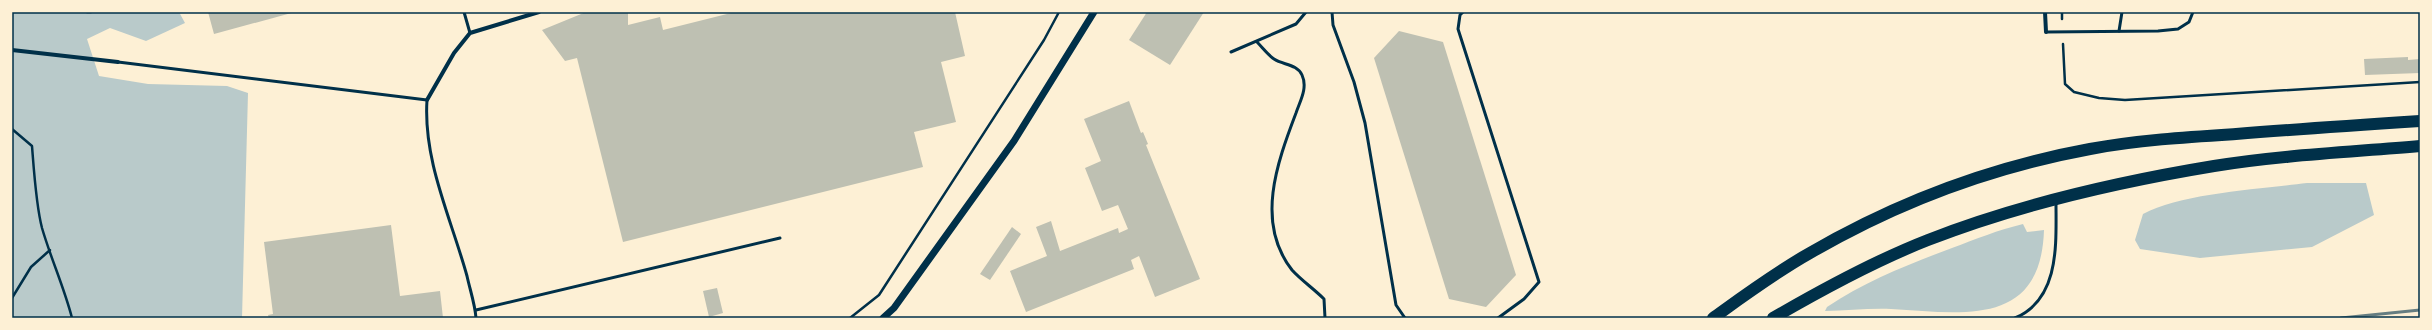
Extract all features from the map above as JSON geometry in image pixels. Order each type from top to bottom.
[{"type":"highway","points":[[1713,318],[1758,285],[1809,253],[1847,233],[1919,199],[1981,176],[2051,157],[2133,143],[2420,121]]},
{"type":"highway","points":[[1773,318],[1871,265],[1928,240],[2056,199],[2111,185],[2215,166],[2420,146]]},
{"type":"street","points":[[427,100],[454,53],[470,33],[538,12]]},
{"type":"street","points":[[883,318],[894,308],[1014,141],[1094,12]]},
{"type":"street","points":[[2045,12],[2046,32]]},
{"type":"street","points":[[12,50],[118,62]]},
{"type":"street","points":[[890,318],[894,308]]},
{"type":"lane","points":[[464,12],[470,33]]},
{"type":"lane","points":[[1231,52],[1296,24],[1306,12]]},
{"type":"lane","points":[[1332,12],[1333,25],[1354,82],[1365,123],[1396,305],[1405,318]]},
{"type":"lane","points":[[1463,12],[1460,15],[1458,29],[1540,282],[1524,299],[1498,318]]},
{"type":"lane","points":[[2119,31],[2122,12]]},
{"type":"lane","points":[[2046,32],[2178,29],[2189,22],[2193,12]]},
{"type":"lane","points":[[1257,42],[1274,59],[1295,67],[1302,74],[1305,88],[1281,153],[1274,181],[1271,214],[1278,247],[1292,270],[1324,299],[1325,318]]},
{"type":"lane","points":[[118,62],[427,100],[426,125],[432,164],[456,238],[476,310],[476,318]]},
{"type":"lane","points":[[2015,318],[2028,312],[2041,300],[2048,285],[2055,254],[2056,199]]},
{"type":"lane","points":[[476,310],[780,238]]},
{"type":"path","points":[[850,318],[879,295],[1044,40],[1059,12]]},
{"type":"path","points":[[2062,12],[2065,84],[2074,92],[2099,98],[2125,100],[2244,94],[2420,82]]},
{"type":"path","points":[[12,129],[32,146],[34,179],[42,226],[65,291],[72,318]]},
{"type":"path","points":[[12,298],[31,267],[50,250]]},
{"type":"shaded area","points":[[12,12],[179,12],[185,23],[146,41],[110,28],[87,39],[99,76],[148,84],[227,86],[248,93],[242,318],[12,318]]},
{"type":"shaded area","points":[[2307,183],[2366,183],[2374,215],[2312,247],[2200,258],[2140,249],[2135,240],[2143,214],[2159,207],[2179,201],[2222,193]]},
{"type":"shaded area","points":[[2023,224],[2027,232],[2044,230],[2040,262],[2029,284],[2013,299],[1993,308],[1970,312],[1883,309],[1825,311],[1827,307],[1872,281],[1920,260],[1978,238]]},
{"type":"building","points":[[208,12],[295,12],[214,34]]},
{"type":"building","points":[[586,12],[628,12],[628,25],[660,17],[663,30],[735,12],[955,12],[965,56],[941,62],[956,122],[914,132],[923,167],[623,242],[577,58],[565,61],[542,30]]},
{"type":"building","points":[[1147,12],[1204,12],[1170,65],[1129,40]]},
{"type":"building","points":[[1399,31],[1443,42],[1516,275],[1486,307],[1449,299],[1374,58]]},
{"type":"building","points":[[2408,57],[2408,60],[2420,59],[2420,73],[2365,75],[2364,59]]},
{"type":"building","points":[[1129,101],[1141,133],[1143,132],[1148,144],[1146,145],[1200,279],[1155,297],[1139,256],[1131,260],[1134,269],[1026,312],[1010,271],[1047,256],[1036,227],[1051,221],[1060,251],[1118,228],[1119,233],[1128,229],[1118,205],[1102,211],[1085,168],[1101,161],[1084,119]]},
{"type":"building","points":[[391,225],[400,296],[440,291],[443,318],[269,318],[268,315],[273,314],[264,242]]},
{"type":"building","points":[[1012,227],[1021,234],[990,280],[980,274]]},
{"type":"building","points":[[717,288],[723,313],[709,317],[703,291]]},
{"type":"railway","points":[[2341,318],[2420,310]]}]
